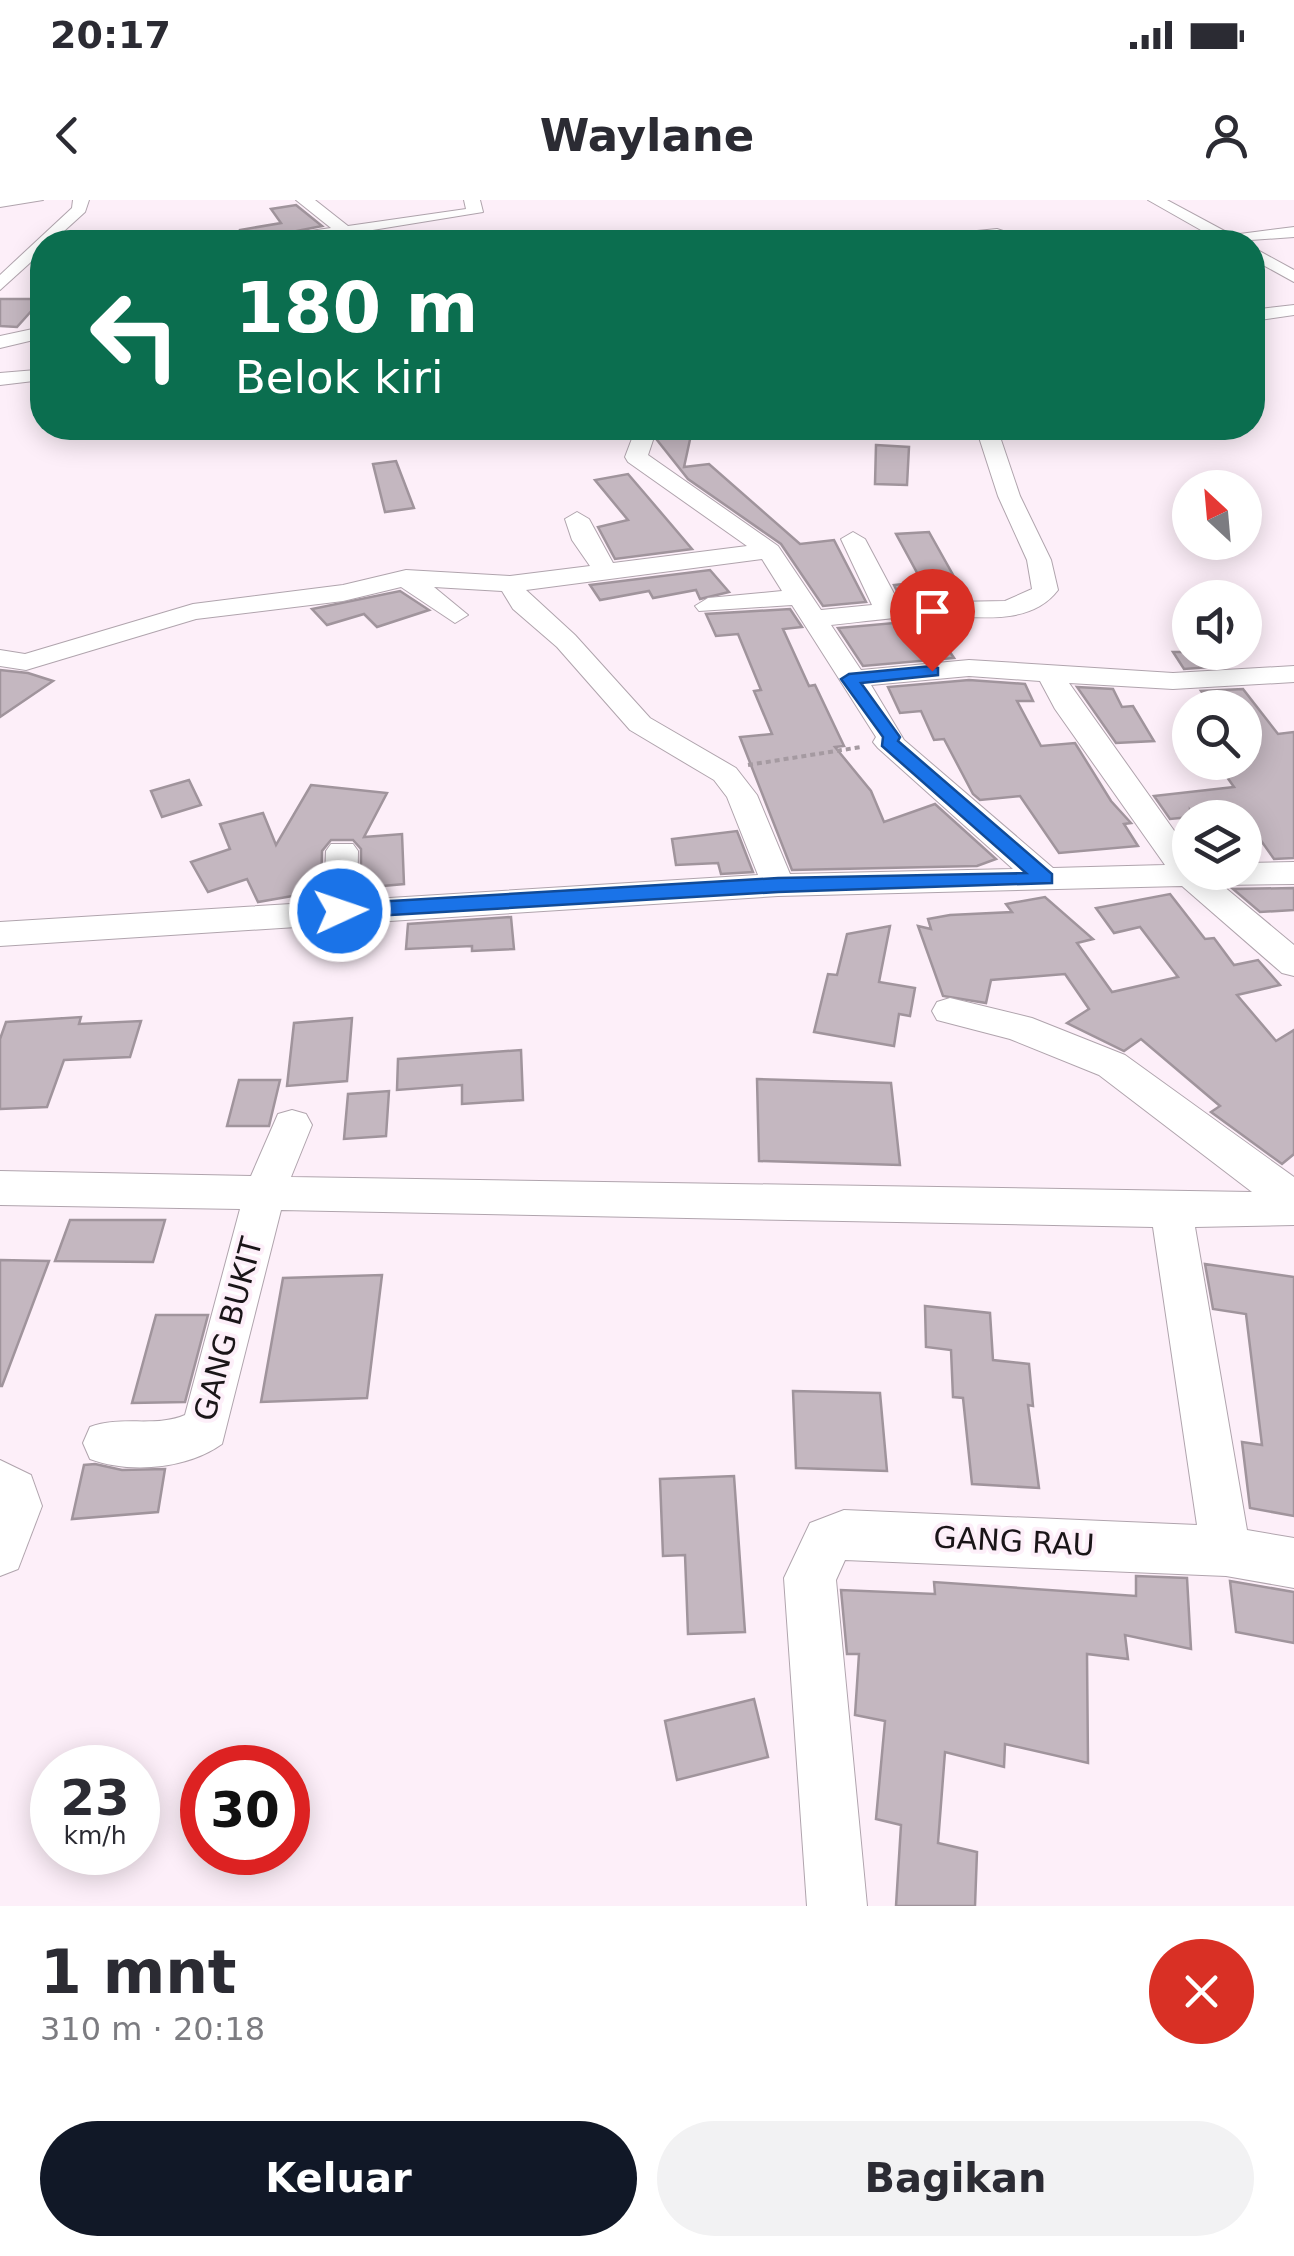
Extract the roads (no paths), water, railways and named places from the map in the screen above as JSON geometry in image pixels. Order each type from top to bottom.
[{"type":"street","points":[[4,210],[20,201],[35,200]]},
{"type":"street","points":[[57,230],[80,209],[80,200]]},
{"type":"street","points":[[304,200],[344,230]]},
{"type":"street","points":[[352,230],[475,212],[472,200]]},
{"type":"street","points":[[1156,200],[1211,230]]},
{"type":"street","points":[[1265,236],[1294,232]]},
{"type":"street","points":[[0,256],[29,263]]},
{"type":"street","points":[[1265,260],[1294,277]]},
{"type":"street","points":[[0,284],[29,263]]},
{"type":"street","points":[[1265,314],[1294,310]]},
{"type":"street","points":[[0,342],[30,336]]},
{"type":"street","points":[[0,379],[30,376]]},
{"type":"street","points":[[642,440],[636,457],[769,551],[849,679],[892,737],[888,742],[1045,879]]},
{"type":"street","points":[[708,606],[1008,609],[1036,599],[1044,590],[1040,560],[1010,496],[991,440]]},
{"type":"street","points":[[577,519],[584,540],[606,572]]},
{"type":"street","points":[[853,539],[886,602],[884,610]]},
{"type":"street","points":[[0,658],[26,662],[192,612],[343,593],[406,578],[510,584],[769,551]]},
{"type":"street","points":[[406,578],[455,615]]},
{"type":"street","points":[[510,584],[522,604],[566,641],[640,724],[725,774],[742,795],[778,885]]},
{"type":"street","points":[[849,679],[969,668],[1048,670],[1173,681],[1294,674]]},
{"type":"street","points":[[1048,670],[1070,709],[1172,851]]},
{"type":"street","points":[[340,911],[342,851]]},
{"type":"street","points":[[1262,875],[1294,874]]},
{"type":"street","points":[[0,934],[778,885],[1172,876]]},
{"type":"street","points":[[1207,890],[1294,964]]},
{"type":"street","points":[[950,1011],[1019,1028],[1112,1064],[1294,1204]]},
{"type":"street","points":[[265,1192],[292,1125]]},
{"type":"street","points":[[0,1188],[1171,1210],[1294,1204]]},
{"type":"street","name":"GANG BUKIT","points":[[108,1442],[178,1441],[196,1437],[206,1428],[265,1192]]},
{"type":"street","points":[[1171,1210],[1226,1551],[1294,1564]]},
{"type":"street","points":[[0,1484],[14,1492],[17,1506],[0,1551]]},
{"type":"street","name":"GANG RAU","points":[[837,1906],[810,1578],[828,1541],[844,1535],[1226,1551]]}]
